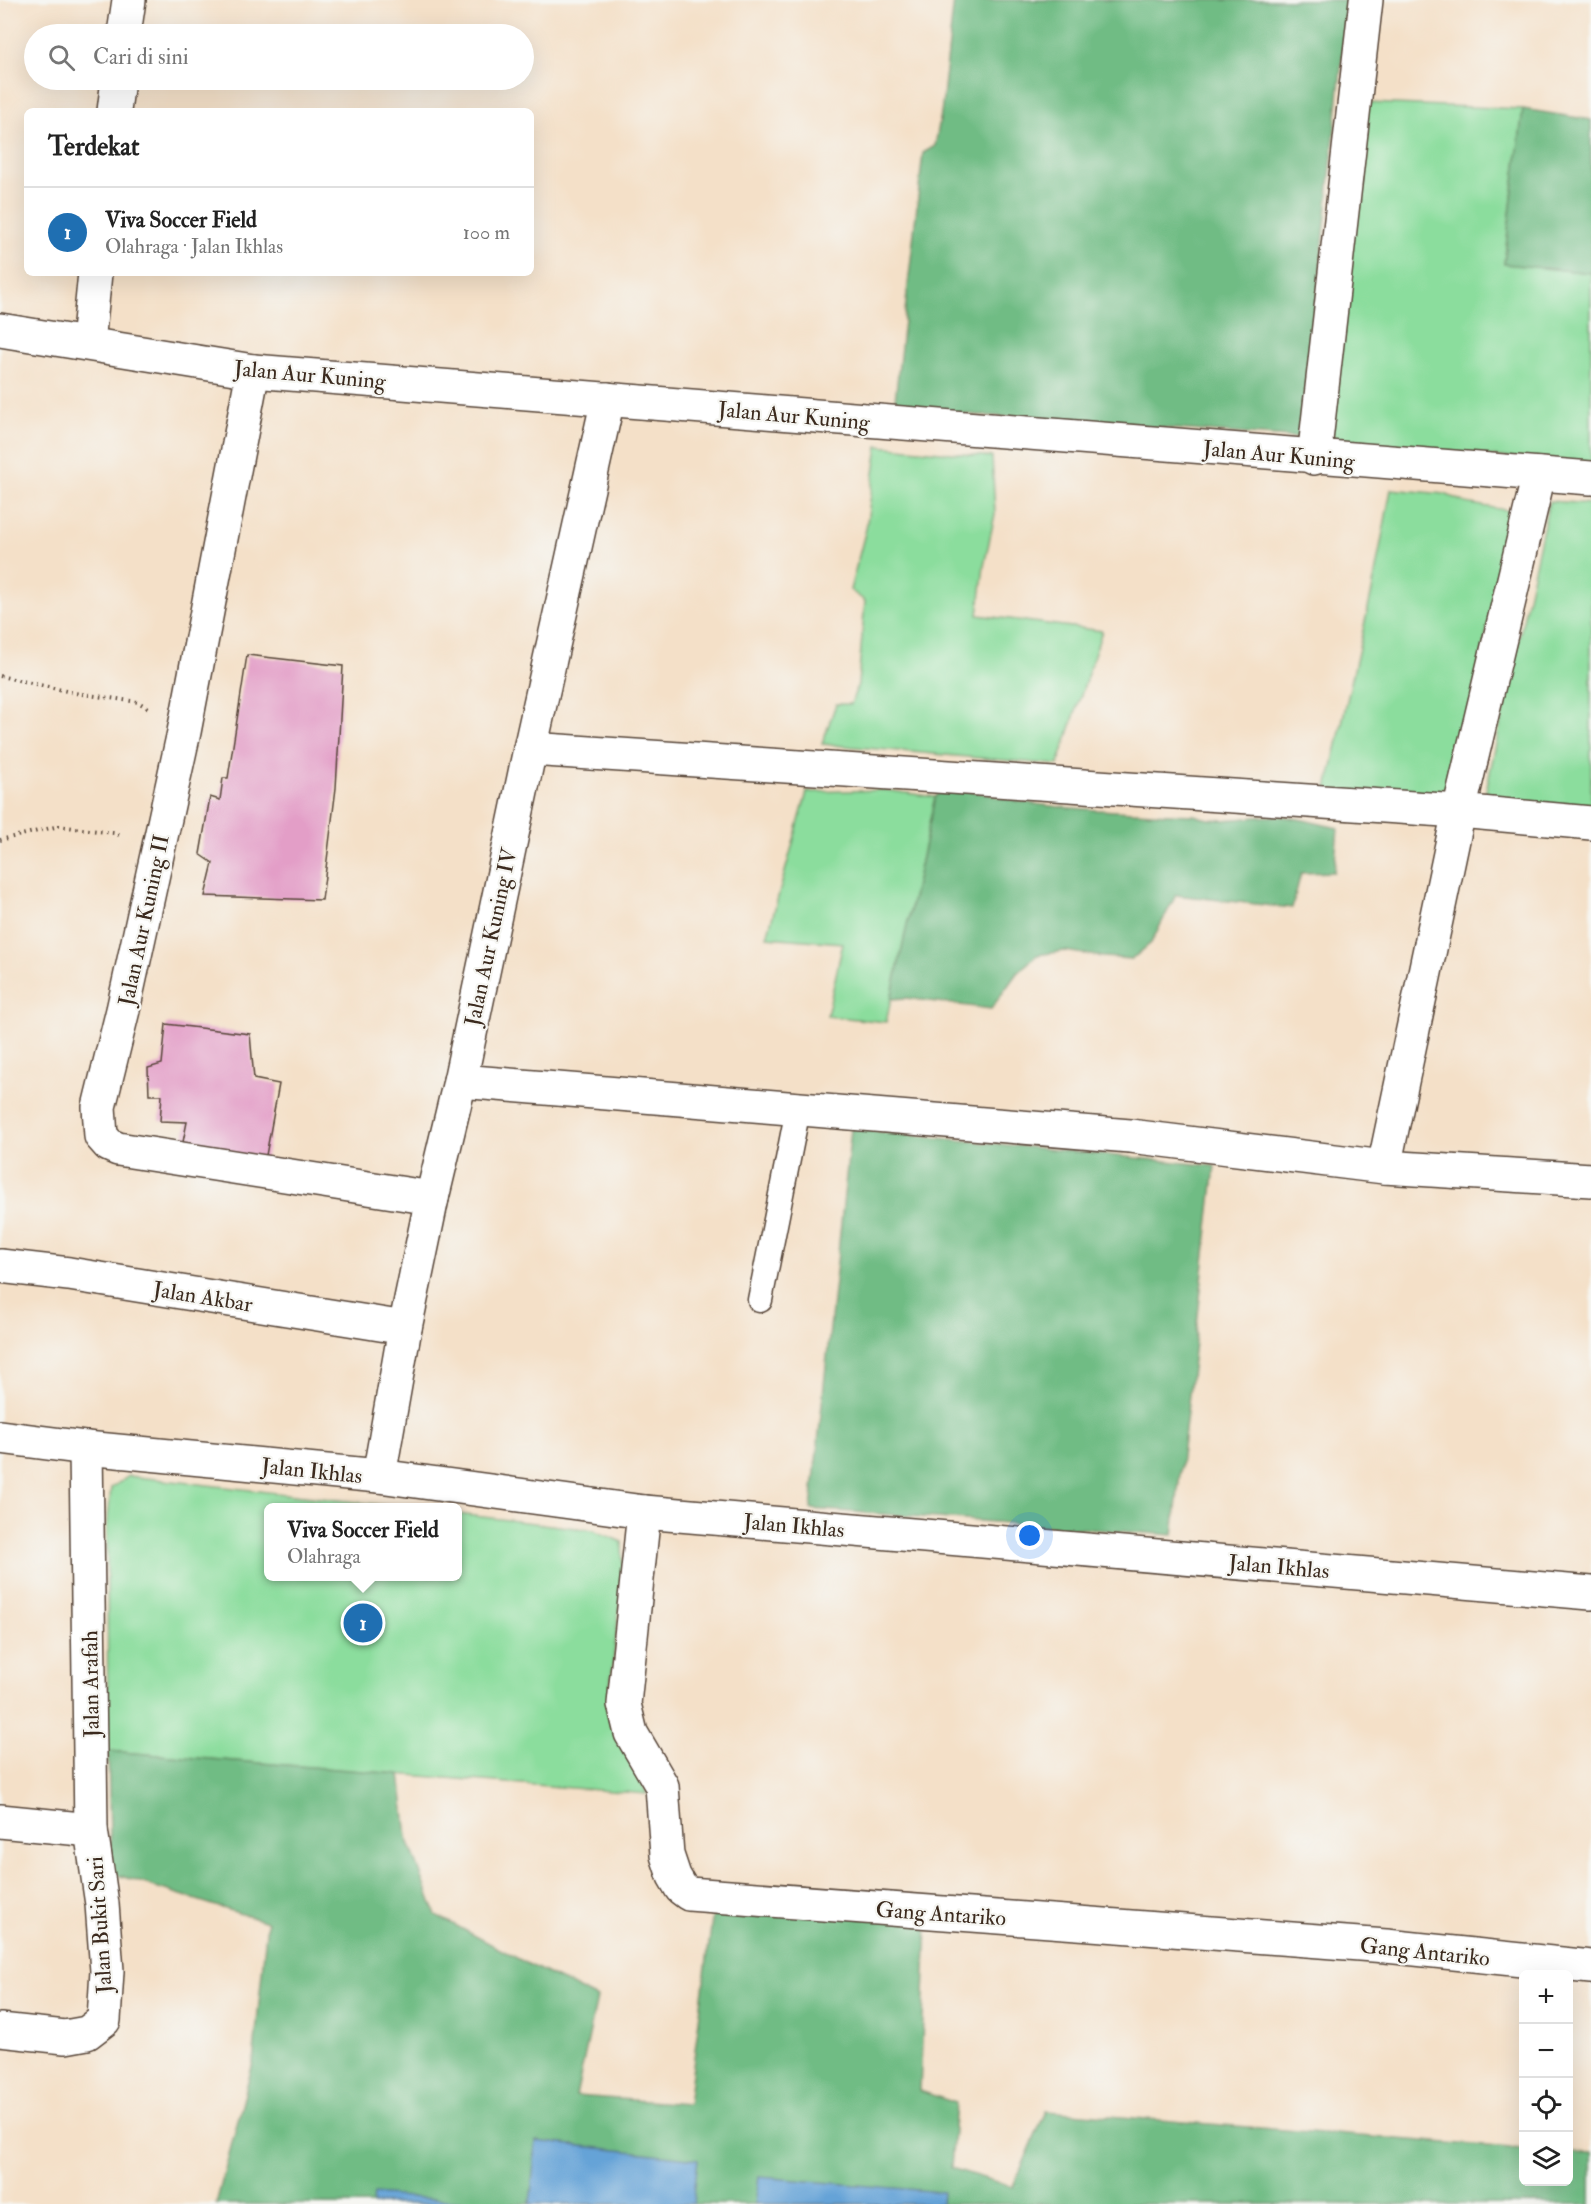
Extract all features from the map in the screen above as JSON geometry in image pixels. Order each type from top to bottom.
[{"type":"street","points":[[125,24],[129,0]]},
{"type":"street","points":[[1314,458],[1366,0]]},
{"type":"street","points":[[114,108],[117,90]]},
{"type":"street","points":[[88,343],[96,276]]},
{"type":"street","name":"Jalan Aur Kuning","points":[[0,330],[253,371],[1314,458],[1591,478]]},
{"type":"street","name":"Jalan Aur Kuning II","points":[[253,371],[184,732],[99,1107],[101,1136],[109,1145],[133,1152],[432,1198]]},
{"type":"street","name":"Jalan Aur Kuning IV","points":[[379,1476],[405,1328],[432,1198],[460,1081],[530,749],[608,399]]},
{"type":"street","points":[[1384,1167],[1459,811],[1539,474]]},
{"type":"street","points":[[530,749],[1459,811],[1591,823]]},
{"type":"street","points":[[460,1081],[1131,1136],[1384,1167],[1591,1180]]},
{"type":"street","name":"Jalan Akbar","points":[[0,1266],[69,1274],[405,1328]]},
{"type":"street","name":"Jalan Ikhlas","points":[[0,1437],[86,1448],[379,1476],[644,1512],[1591,1593]]},
{"type":"street","name":"Jalan Arafah","points":[[86,1448],[91,1830]]},
{"type":"street","name":"Gang Antariko","points":[[644,1512],[624,1704],[631,1733],[662,1786],[668,1856],[674,1876],[681,1888],[689,1894],[1386,1946],[1591,1967]]},
{"type":"street","points":[[0,1821],[91,1830]]},
{"type":"street","name":"Jalan Bukit Sari","points":[[0,2030],[65,2037],[87,2033],[104,2019],[107,1971],[102,1904],[91,1830]]},
{"type":"lane","points":[[760,1300],[798,1109]]},
{"type":"path","points":[[0,676],[75,693],[138,702],[184,732]]},
{"type":"path","points":[[0,840],[59,826],[114,832],[158,851]]},
{"type":"green space","points":[[954,0],[1348,0],[1303,438],[894,409],[923,153],[935,146],[941,114]]},
{"type":"green space","points":[[1367,103],[1523,109],[1504,263],[1591,273],[1591,465],[1336,442],[1330,430]]},
{"type":"green space","points":[[1523,109],[1591,120],[1591,273],[1504,264]]},
{"type":"green space","points":[[878,446],[992,457],[995,514],[984,566],[978,615],[1102,631],[1058,765],[822,744],[836,704],[851,704],[858,684],[865,601],[850,590],[866,529]]},
{"type":"green space","points":[[1391,489],[1445,494],[1466,503],[1511,511],[1452,802],[1326,793],[1372,591]]},
{"type":"green space","points":[[1549,501],[1591,504],[1591,813],[1483,804]]},
{"type":"green space","points":[[944,788],[1022,802],[1108,811],[1194,815],[1214,819],[1273,816],[1306,820],[1338,828],[1334,872],[1301,873],[1292,908],[1176,895],[1151,943],[1132,959],[1065,951],[1037,955],[1017,973],[991,1009],[906,998],[891,999],[935,797]]},
{"type":"green space","points":[[885,790],[935,797],[886,1022],[827,1016],[843,943],[767,937],[807,792]]},
{"type":"green space","points":[[851,1129],[1215,1166],[1173,1535],[811,1509]]},
{"type":"green space","points":[[129,1476],[364,1503],[264,1503],[264,1581],[462,1581],[462,1514],[593,1530],[622,1542],[623,1575],[608,1707],[647,1794],[108,1751],[107,1528],[111,1488]]},
{"type":"green space","points":[[108,1751],[400,1774],[407,1837],[436,1915],[597,1998],[576,2096],[688,2104],[714,1905],[927,1923],[920,2091],[956,2103],[951,2168],[1013,2187],[1046,2111],[1519,2149],[1519,2186],[1573,2186],[1573,2153],[1591,2154],[1591,2204],[216,2204],[253,2063],[267,1922],[111,1873]]},
{"type":"water","points":[[536,2141],[698,2159],[693,2204],[530,2204]]},
{"type":"water","points":[[759,2177],[943,2192],[942,2204],[755,2204]]},
{"type":"water","points":[[374,2194],[494,2204],[373,2204]]},
{"type":"building","points":[[247,655],[343,666],[336,788],[322,900],[205,896],[213,863],[200,854],[210,797],[220,800],[223,778],[228,778]]},
{"type":"building","points":[[166,1024],[250,1034],[254,1079],[279,1084],[265,1161],[182,1147],[187,1122],[160,1121],[162,1095],[149,1095],[148,1068],[162,1064]]},
{"type":"place","name":"Viva Soccer Field","points":[[363,1623]]}]
